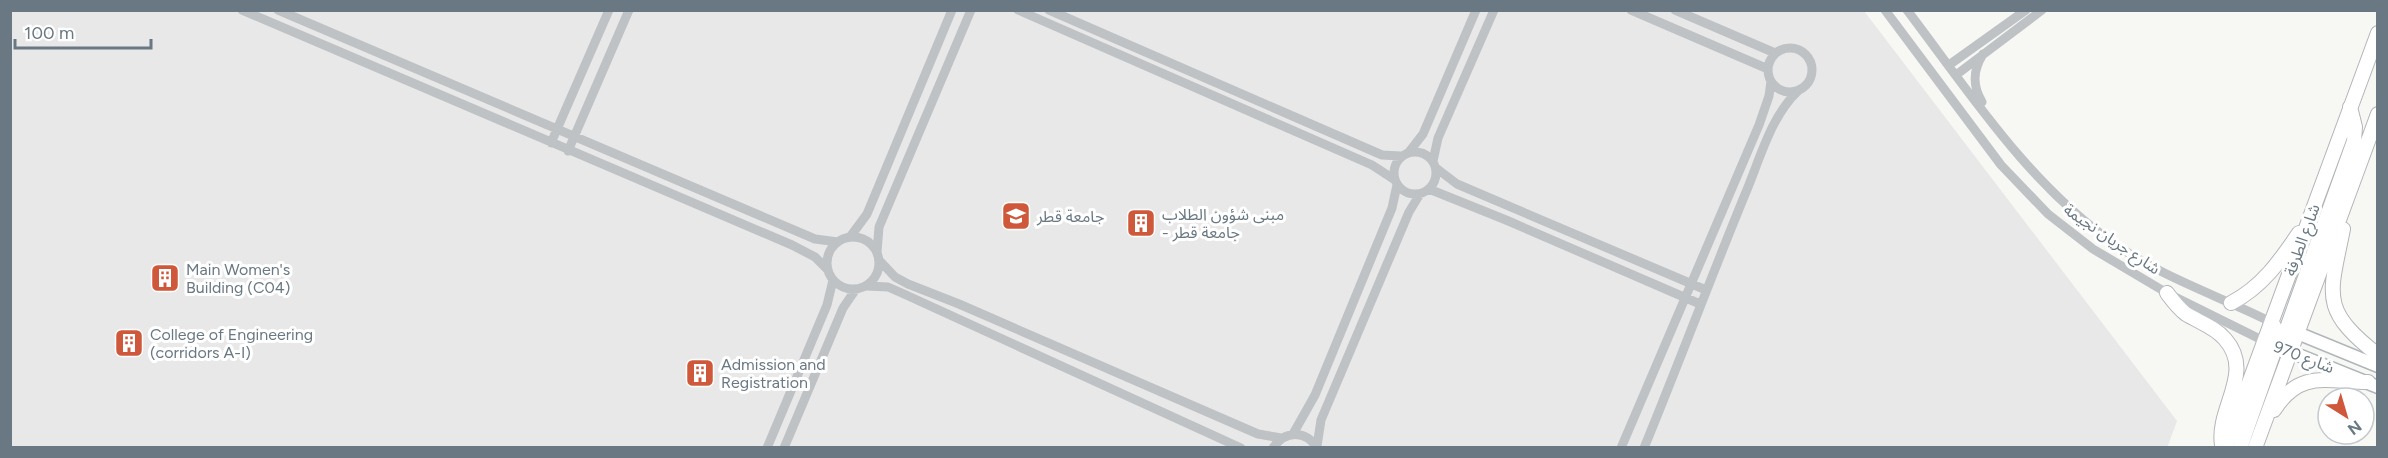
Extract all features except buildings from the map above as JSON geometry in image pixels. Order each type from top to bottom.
[{"type":"main road","name":"شارع الطرفة","points":[[2271,322],[2378,33]]},
{"type":"main road","points":[[2255,447],[2290,352],[2287,342],[2352,148],[2355,127],[2350,107]]},
{"type":"main road","name":"شارع الطرفة","points":[[2292,331],[2350,194],[2378,114]]},
{"type":"main road","points":[[2350,194],[2333,272],[2334,304],[2346,328],[2378,355]]},
{"type":"main road","points":[[2231,303],[2249,293],[2259,284],[2311,216]]},
{"type":"main road","points":[[2167,293],[2187,315],[2219,333],[2234,353],[2237,379],[2224,417],[2221,433],[2223,447]]},
{"type":"main road","points":[[2223,447],[2276,333],[2271,322]]},
{"type":"main road","name":"شارع 970","points":[[2271,322],[2378,366]]},
{"type":"main road","points":[[2240,447],[2270,344]]},
{"type":"main road","name":"شارع 970","points":[[2270,344],[2373,384]]},
{"type":"main road","points":[[2266,417],[2275,409],[2282,396],[2307,381],[2324,379],[2373,384]]},
{"type":"street","points":[[242,10],[790,245],[815,257],[828,270],[833,280],[844,288],[856,289],[867,286],[891,288],[1241,447]]},
{"type":"street","points":[[278,10],[815,239],[838,242]]},
{"type":"street","points":[[551,143],[609,10]]},
{"type":"street","points":[[568,151],[629,10]]},
{"type":"street","points":[[828,270],[828,255],[838,242],[850,237],[867,214],[952,10]]},
{"type":"street","points":[[867,286],[877,274],[879,227],[971,10]]},
{"type":"street","points":[[1018,10],[1372,165],[1396,182],[1405,192],[1424,191],[1506,220],[1700,304]]},
{"type":"street","points":[[1049,10],[1377,153],[1386,156],[1422,152],[1456,184],[1706,290]]},
{"type":"street","points":[[1293,434],[1307,413],[1319,386],[1392,208],[1396,182],[1394,170],[1423,134],[1476,10]]},
{"type":"street","points":[[1317,447],[1321,420],[1409,212],[1424,191],[1435,182],[1438,138],[1494,10]]},
{"type":"street","points":[[1630,10],[1768,69]]},
{"type":"street","points":[[1675,10],[1775,53]]},
{"type":"street","name":"شارع جريان نجيمة","points":[[1885,10],[2001,165],[2023,190],[2056,221],[2084,242],[2167,293],[2270,344]]},
{"type":"street","name":"شارع جريان نجيمة","points":[[1907,10],[2014,151],[2068,207],[2117,245],[2173,277],[2271,322]]},
{"type":"street","points":[[1949,65],[2026,10]]},
{"type":"street","points":[[1956,75],[2042,10]]},
{"type":"street","points":[[1093,43],[1099,32]]},
{"type":"street","points":[[1621,447],[1764,110],[1771,81],[1768,69],[1775,53],[1782,49],[1795,48],[1809,58],[1812,71],[1810,79],[1787,101],[1773,129],[1700,304],[1644,447]]},
{"type":"street","points":[[1983,54],[1975,70],[1976,88],[1981,100],[2008,134],[2014,151]]},
{"type":"street","points":[[1178,80],[1182,68]]},
{"type":"street","points":[[1771,81],[1782,91],[1798,91]]},
{"type":"street","points":[[591,161],[598,146]]},
{"type":"street","points":[[661,190],[667,175]]},
{"type":"street","points":[[1506,220],[1510,208]]},
{"type":"street","points":[[790,245],[797,231]]},
{"type":"street","points":[[850,237],[866,240],[895,277],[1258,434],[1281,438],[1293,434],[1307,436],[1317,447]]},
{"type":"street","points":[[1587,254],[1592,241]]},
{"type":"street","points":[[891,288],[895,277]]},
{"type":"street","points":[[766,447],[827,305],[833,280]]},
{"type":"street","points":[[784,447],[843,308],[856,289]]},
{"type":"street","points":[[1273,447],[1281,438]]},
{"type":"shaded area","name":"جامعة قطر","points":[[10,11],[1864,11],[2177,421],[2167,448],[11,447]]},
{"type":"place","name":"جامعة قطر","points":[[1016,216]]},
{"type":"place","name":"مبنى شؤون الطلاب - جامعة قطر","points":[[1141,223]]},
{"type":"place","name":"Main Women's Building (C04)","points":[[165,278]]},
{"type":"place","name":"College of Engineering (corridors A-I)","points":[[129,343]]},
{"type":"place","name":"Admission and Registration","points":[[700,373]]}]
